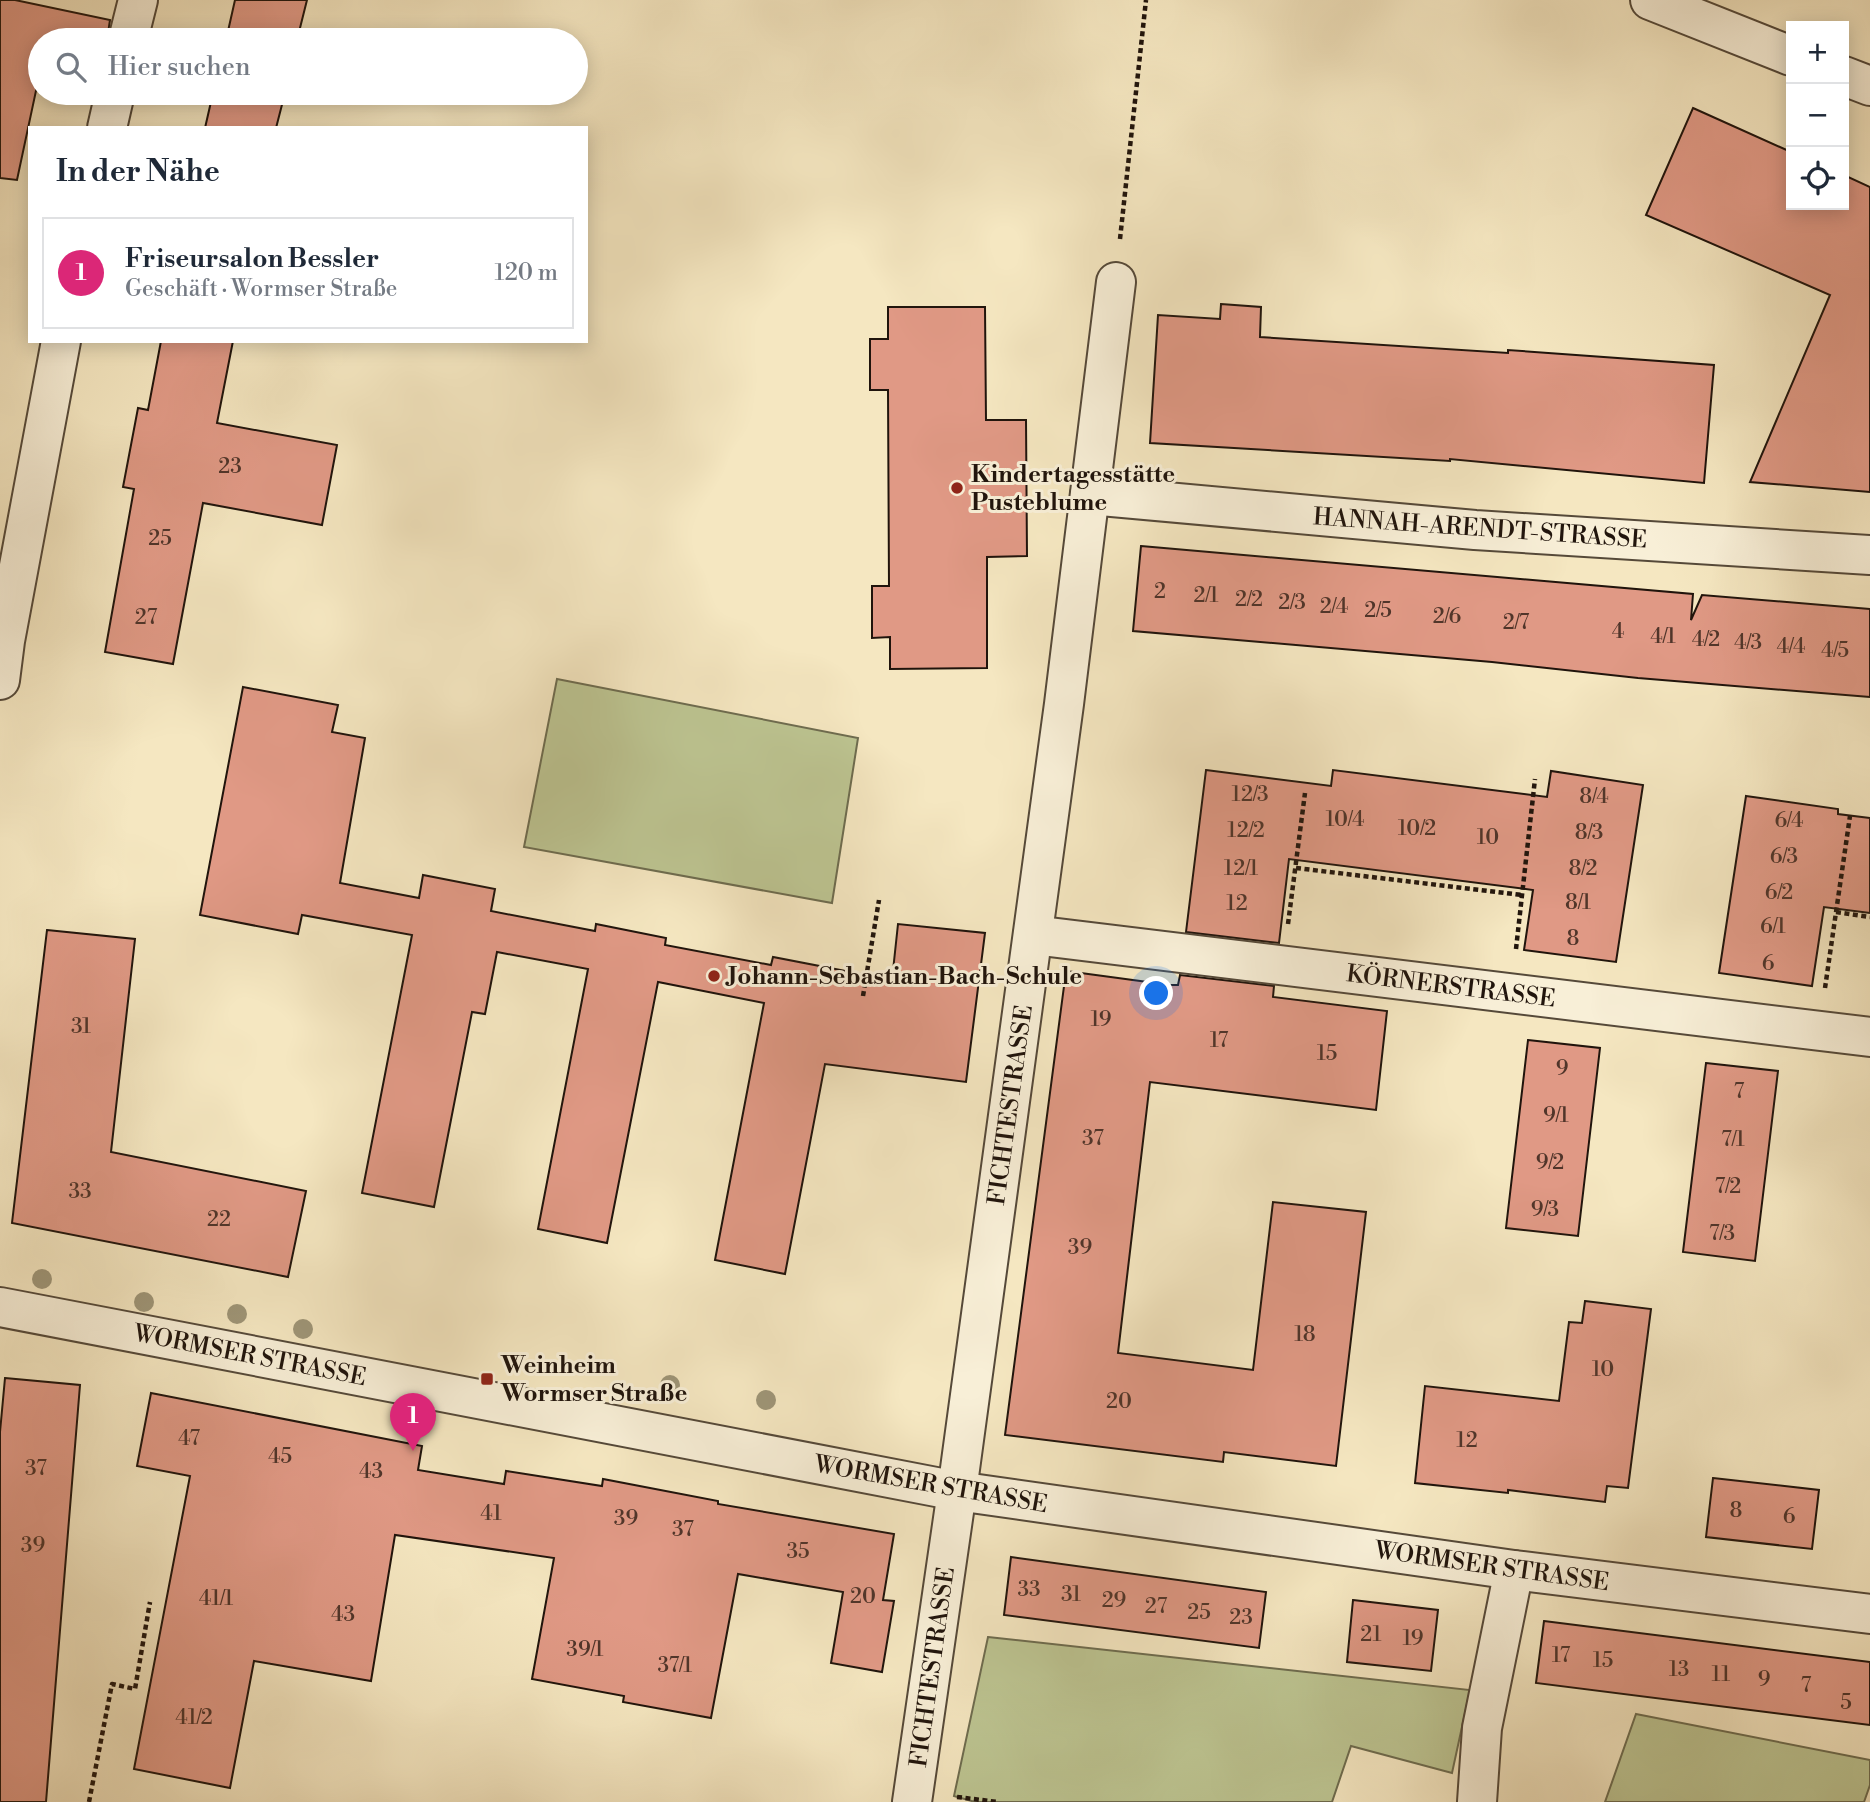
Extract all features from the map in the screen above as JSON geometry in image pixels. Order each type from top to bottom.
[{"type":"street","points":[[131,28],[138,0]]},
{"type":"street","points":[[1650,0],[1786,54]]},
{"type":"street","points":[[1849,78],[1870,86]]},
{"type":"street","points":[[107,126],[112,105]]},
{"type":"street","name":"FICHTESTRASSE","points":[[912,1802],[1033,935],[1116,282]]},
{"type":"street","points":[[0,680],[61,343]]},
{"type":"street","name":"HANNAH-ARENDT-STRASSE","points":[[1090,495],[1475,530],[1870,555]]},
{"type":"street","name":"KÖRNERSTRASSE","points":[[1033,935],[1870,1037]]},
{"type":"street","name":"WORMSER STRASSE","points":[[0,1307],[957,1491],[1514,1570],[1870,1614]]},
{"type":"street","points":[[1476,1802],[1482,1728],[1514,1570]]},
{"type":"path","points":[[1116,282],[1146,0]]},
{"type":"path","points":[[1512,993],[1535,779]]},
{"type":"path","points":[[1283,965],[1306,793]]},
{"type":"path","points":[[1819,1031],[1850,816]]},
{"type":"path","points":[[1296,867],[1522,895]]},
{"type":"path","points":[[863,996],[879,900]]},
{"type":"path","points":[[1836,912],[1870,917]]},
{"type":"path","points":[[89,1802],[112,1684],[135,1689],[150,1602]]},
{"type":"green space","points":[[557,679],[858,738],[832,903],[524,847]]},
{"type":"green space","points":[[988,1637],[1470,1690],[1452,1773],[1351,1746],[1332,1802],[975,1802],[954,1796]]},
{"type":"green space","points":[[1636,1714],[1870,1760],[1870,1785],[1864,1802],[1605,1802]]},
{"type":"building","points":[[0,0],[15,0],[110,20],[109,28],[28,28],[28,105],[33,105],[17,180],[0,178]]},
{"type":"building","points":[[235,0],[307,0],[300,28],[229,28]]},
{"type":"building","points":[[210,105],[282,105],[277,126],[205,126]]},
{"type":"building","points":[[1693,108],[1786,150],[1786,210],[1849,210],[1849,177],[1870,187],[1870,492],[1750,482],[1830,295],[1646,215]]},
{"type":"building","points":[[1221,304],[1261,307],[1260,337],[1508,353],[1508,350],[1714,365],[1704,483],[1450,459],[1150,443],[1158,315],[1220,319]]},
{"type":"building","name":"Kindertagesstätte Pusteblume","points":[[888,307],[985,307],[986,420],[1026,420],[1027,556],[987,557],[987,668],[890,669],[890,637],[872,638],[872,586],[889,586],[888,390],[870,390],[870,339],[888,339]]},
{"type":"building","points":[[161,343],[233,343],[217,423],[337,445],[322,525],[203,503],[173,664],[105,652],[134,489],[123,487],[138,408],[148,410]]},
{"type":"building","points":[[1141,546],[1693,594],[1691,620],[1702,595],[1870,609],[1870,697],[1133,631]]},
{"type":"building","name":"Johann-Sebastian-Bach-Schule","points":[[243,687],[338,705],[332,732],[365,738],[340,883],[419,898],[423,875],[495,889],[491,911],[595,931],[596,924],[666,938],[665,945],[771,965],[773,957],[892,980],[898,924],[985,933],[966,1082],[825,1064],[785,1274],[715,1260],[764,1003],[658,982],[607,1243],[538,1229],[588,969],[497,952],[485,1014],[472,1012],[434,1207],[362,1193],[412,935],[302,915],[298,934],[200,915]]},
{"type":"building","points":[[1206,770],[1331,786],[1333,770],[1547,797],[1551,771],[1643,785],[1616,962],[1524,950],[1533,890],[1289,859],[1279,943],[1186,932]]},
{"type":"building","points":[[1746,796],[1838,809],[1838,814],[1870,818],[1870,913],[1824,907],[1812,986],[1719,973]]},
{"type":"building","points":[[47,930],[135,939],[111,1152],[306,1191],[288,1277],[12,1223]]},
{"type":"building","points":[[1066,971],[1170,985],[1178,985],[1180,975],[1274,986],[1273,997],[1387,1011],[1376,1110],[1150,1082],[1118,1353],[1253,1370],[1273,1202],[1366,1212],[1336,1466],[1224,1452],[1223,1462],[1005,1435]]},
{"type":"building","points":[[1528,1040],[1600,1048],[1578,1236],[1506,1228]]},
{"type":"building","points":[[1706,1063],[1778,1071],[1755,1261],[1683,1252]]},
{"type":"building","points":[[1585,1301],[1651,1309],[1628,1488],[1607,1486],[1605,1502],[1508,1490],[1508,1493],[1415,1483],[1425,1386],[1559,1401],[1569,1322],[1582,1323]]},
{"type":"building","points":[[5,1378],[80,1385],[46,1802],[0,1802],[0,1432]]},
{"type":"building","points":[[151,1393],[422,1446],[418,1470],[504,1484],[506,1471],[602,1486],[603,1479],[718,1501],[718,1504],[894,1534],[883,1600],[894,1601],[882,1672],[831,1663],[843,1592],[738,1574],[711,1718],[623,1702],[624,1696],[532,1679],[554,1558],[395,1535],[371,1681],[254,1661],[230,1788],[134,1769],[190,1476],[137,1466]]},
{"type":"building","points":[[1713,1478],[1819,1490],[1812,1549],[1706,1537]]},
{"type":"building","points":[[1011,1557],[1266,1592],[1259,1648],[1004,1615]]},
{"type":"building","points":[[1353,1600],[1438,1610],[1431,1671],[1347,1662]]},
{"type":"building","points":[[1544,1621],[1870,1662],[1870,1725],[1536,1683]]},
{"type":"place","name":"Kindertagesstätte Pusteblume","points":[[957,488]]},
{"type":"place","name":"Johann-Sebastian-Bach-Schule","points":[[714,976]]},
{"type":"place","name":"Weinheim Wormser Straße","points":[[487,1379]]},
{"type":"place","name":"Friseursalon Bessler","points":[[413,1451]]}]
